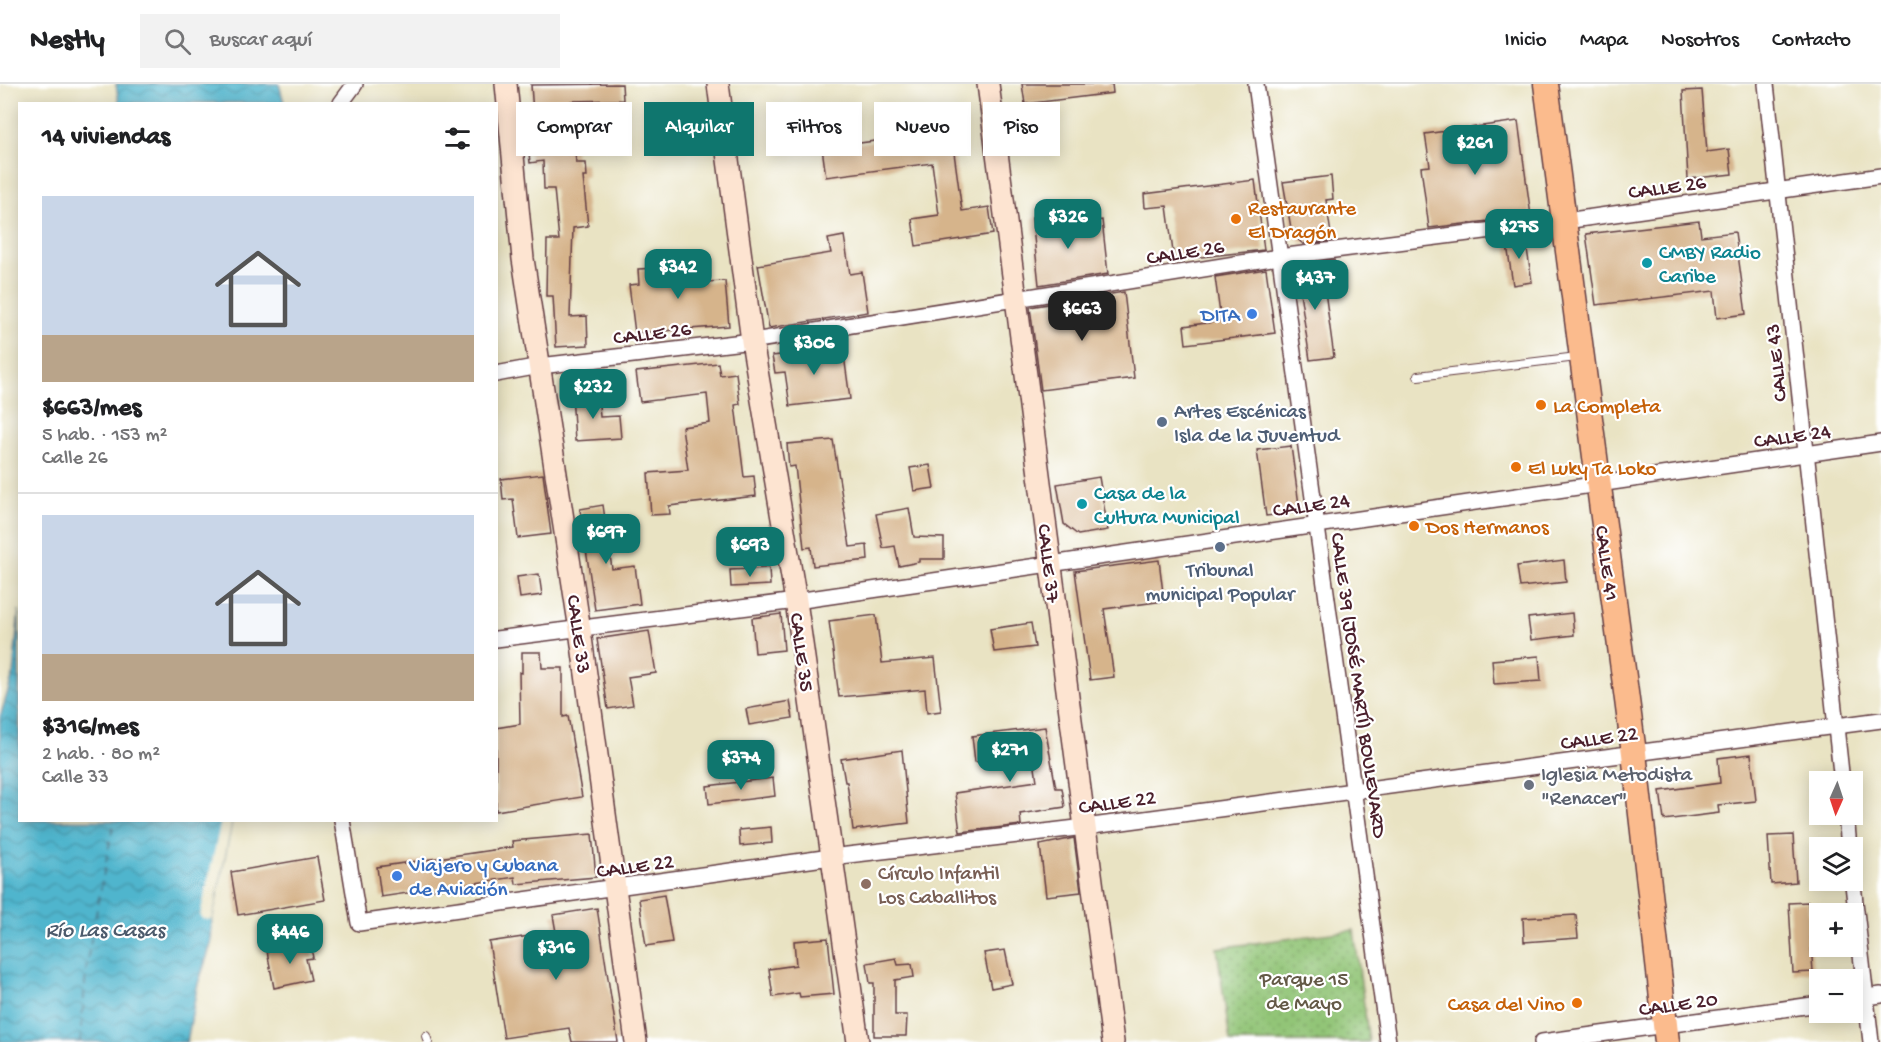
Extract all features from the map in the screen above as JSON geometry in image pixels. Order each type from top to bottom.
[{"type":"main road","name":"CALLE 41","points":[[1546,84],[1634,753],[1666,1034]]},
{"type":"street","points":[[342,102],[355,84]]},
{"type":"street","name":"CALLE 33","points":[[506,84],[523,259],[580,630],[613,889],[636,1042]]},
{"type":"street","name":"CALLE 35","points":[[718,84],[752,341],[796,601],[858,1042]]},
{"type":"street","name":"CALLE 37","points":[[988,84],[1113,1042]]},
{"type":"street","name":"CALLE 39 (JOSÉ MARTÍ) BOULEVARD","points":[[1256,84],[1388,1042]]},
{"type":"street","name":"CALLE 43","points":[[1766,84],[1841,771]]},
{"type":"street","name":"CALLE 26","points":[[498,374],[540,366],[752,341],[1280,257],[1565,221],[1881,176]]},
{"type":"street","name":"CALLE 24","points":[[498,639],[796,601],[1881,443]]},
{"type":"street","name":"CALLE 22","points":[[342,822],[359,923],[831,857],[1085,827],[1881,720]]},
{"type":"street","points":[[1854,891],[1871,1042]]},
{"type":"street","name":"CALLE 20","points":[[1542,1042],[1666,1034],[1809,1006]]},
{"type":"lane","points":[[1418,376],[1581,357]]},
{"type":"green space","name":"Parque 15 de Mayo","points":[[1354,930],[1369,1042],[1230,1042],[1217,948]]},
{"type":"water","points":[[116,84],[279,84],[284,102],[119,102]]},
{"type":"water","name":"Río Las Casas","points":[[18,621],[18,822],[232,822],[212,920],[211,944],[197,987],[187,1042],[0,1042],[0,717],[13,675]]},
{"type":"pier","points":[[221,822],[232,822],[212,920],[203,919],[200,916]]},
{"type":"building","points":[[622,84],[623,100],[532,102],[531,85]]},
{"type":"building","points":[[1022,84],[1112,84],[1113,93],[1025,102]]},
{"type":"building","points":[[1702,90],[1707,152],[1729,149],[1732,174],[1688,179],[1683,91]]},
{"type":"building","points":[[1518,121],[1531,216],[1429,228],[1421,167],[1430,166],[1425,134]]},
{"type":"building","points":[[874,141],[874,156],[954,156],[962,211],[989,207],[993,234],[916,246],[912,219],[939,215],[932,163],[826,177],[823,156],[862,156],[862,143]]},
{"type":"building","points":[[529,156],[575,156],[576,163],[586,163],[587,177],[583,177],[588,226],[573,228],[570,317],[587,316],[588,345],[556,347],[553,296],[546,296],[547,240],[559,240],[554,189],[544,189],[543,161],[530,163]]},
{"type":"building","points":[[1331,176],[1333,199],[1326,200],[1332,241],[1303,244],[1292,234],[1283,182]]},
{"type":"building","name":"Restaurante El Dragón","points":[[1255,180],[1264,250],[1174,260],[1167,206],[1145,208],[1144,194]]},
{"type":"building","points":[[1064,214],[1065,225],[1102,220],[1108,274],[1039,285],[1032,218]]},
{"type":"building","name":"CMBY Radio Caribe","points":[[1699,221],[1701,236],[1735,232],[1746,314],[1717,318],[1714,291],[1596,305],[1586,234]]},
{"type":"building","points":[[844,236],[850,274],[862,272],[868,312],[769,328],[758,265],[831,253],[828,239]]},
{"type":"building","points":[[1525,236],[1532,282],[1513,285],[1506,238]]},
{"type":"building","points":[[1334,260],[1337,276],[1321,261]]},
{"type":"building","points":[[703,262],[705,282],[725,281],[729,326],[635,333],[629,285],[639,284],[638,269],[679,267],[679,263]]},
{"type":"building","points":[[1321,262],[1334,357],[1310,360],[1296,265]]},
{"type":"building","name":"DITA","points":[[1266,269],[1275,333],[1186,344],[1184,326],[1221,321],[1215,277]]},
{"type":"building","points":[[1124,292],[1134,378],[1041,390],[1030,307]]},
{"type":"building","points":[[843,348],[850,399],[790,406],[785,372],[775,373],[772,356]]},
{"type":"building","points":[[718,363],[720,375],[736,373],[740,404],[735,405],[744,477],[754,476],[756,496],[669,506],[670,514],[651,515],[648,473],[688,470],[682,427],[710,423],[707,394],[640,402],[636,372]]},
{"type":"building","points":[[598,393],[600,417],[619,416],[621,438],[575,441],[572,394]]},
{"type":"building","points":[[833,440],[850,547],[867,545],[868,560],[813,566],[811,547],[804,548],[795,466],[789,467],[787,444]]},
{"type":"building","points":[[1291,446],[1300,512],[1266,516],[1257,450]]},
{"type":"building","points":[[930,465],[934,488],[914,491],[910,468]]},
{"type":"building","points":[[543,474],[551,534],[518,538],[513,499],[503,500],[501,479]]},
{"type":"building","name":"Casa de la Cultura Municipal","points":[[1099,477],[1108,530],[1078,535],[1064,524],[1057,484]]},
{"type":"building","points":[[603,505],[612,569],[635,566],[640,604],[595,610],[580,509]]},
{"type":"building","points":[[909,508],[914,537],[944,538],[944,559],[919,559],[919,562],[899,566],[895,546],[883,548],[876,514]]},
{"type":"building","points":[[1159,560],[1164,601],[1104,609],[1114,677],[1090,680],[1075,571]]},
{"type":"building","points":[[1564,560],[1566,582],[1520,587],[1517,566]]},
{"type":"building","points":[[769,568],[770,585],[731,587],[730,570]]},
{"type":"building","points":[[539,574],[542,595],[520,598],[517,577]]},
{"type":"building","points":[[1572,613],[1574,635],[1531,640],[1528,618]]},
{"type":"building","points":[[781,614],[784,650],[755,653],[752,618]]},
{"type":"building","points":[[876,615],[882,663],[935,658],[941,711],[927,713],[925,689],[839,697],[829,621]]},
{"type":"building","points":[[1031,623],[1035,647],[994,652],[990,629]]},
{"type":"building","points":[[649,631],[656,673],[628,677],[633,705],[608,709],[597,639]]},
{"type":"building","points":[[522,652],[541,652],[542,668],[563,668],[563,717],[568,716],[582,797],[498,811],[498,728],[520,724],[519,672],[522,673]]},
{"type":"building","points":[[1539,656],[1541,681],[1494,684],[1492,660]]},
{"type":"building","points":[[790,701],[793,718],[749,725],[746,709]]},
{"type":"building","points":[[1045,727],[1056,788],[1062,788],[1065,807],[1020,814],[1021,825],[960,832],[955,793],[1037,781],[1033,754],[975,762],[972,736]]},
{"type":"building","points":[[902,750],[909,823],[853,830],[847,782],[845,782],[841,759]]},
{"type":"building","points":[[1751,754],[1756,801],[1718,805],[1719,813],[1664,820],[1660,791],[1720,783],[1718,758]]},
{"type":"building","points":[[773,778],[775,796],[709,804],[707,786]]},
{"type":"building","points":[[771,827],[772,843],[740,846],[739,830]]},
{"type":"building","points":[[592,834],[596,877],[516,884],[515,877],[381,897],[377,867],[513,847],[512,841]]},
{"type":"building","points":[[1793,835],[1796,882],[1771,884],[1768,836]]},
{"type":"building","points":[[1074,838],[1081,892],[1046,896],[1040,845]]},
{"type":"building","points":[[317,857],[325,900],[238,915],[231,872]]},
{"type":"building","points":[[664,895],[672,942],[646,946],[639,899]]},
{"type":"building","points":[[1808,902],[1809,957],[1812,957],[1813,969],[1809,969],[1809,972],[1793,973],[1789,903]]},
{"type":"building","points":[[597,908],[618,1042],[572,1042],[569,1028],[504,1038],[489,942],[556,932],[553,915]]},
{"type":"building","points":[[1576,915],[1578,938],[1524,942],[1523,918]]},
{"type":"building","points":[[828,938],[834,994],[800,997],[799,993],[773,997],[769,969],[796,965],[794,941]]},
{"type":"building","points":[[310,942],[313,958],[306,959],[311,980],[274,988],[267,951]]},
{"type":"building","points":[[1005,950],[1012,984],[991,988],[984,953]]},
{"type":"building","points":[[896,958],[898,965],[912,964],[914,977],[895,980],[895,1015],[907,1015],[906,1036],[874,1036],[874,983],[870,983],[867,963]]},
{"type":"ferry route","points":[[80,1042],[87,961],[114,822]]},
{"type":"place","name":"Restaurante El Dragón","points":[[1236,219]]},
{"type":"place","name":"CMBY Radio Caribe","points":[[1647,263]]},
{"type":"place","name":"DITA","points":[[1252,314]]},
{"type":"place","name":"La Completa","points":[[1541,405]]},
{"type":"place","name":"Artes Escénicas Isla de la Juventud","points":[[1162,422]]},
{"type":"place","name":"El Luky Ta Loko","points":[[1516,467]]},
{"type":"place","name":"Casa de la Cultura Municipal","points":[[1082,504]]},
{"type":"place","name":"Dos Hermanos","points":[[1414,526]]},
{"type":"place","name":"Tribunal municipal Popular","points":[[1220,547]]},
{"type":"place","name":"Iglesia Metodista \"Renacer\"","points":[[1529,785]]},
{"type":"place","name":"Viajero y Cubana de Aviación","points":[[397,876]]},
{"type":"place","name":"Círculo Infantil Los Caballitos","points":[[866,884]]},
{"type":"place","name":"Casa del Vino","points":[[1577,1003]]}]
